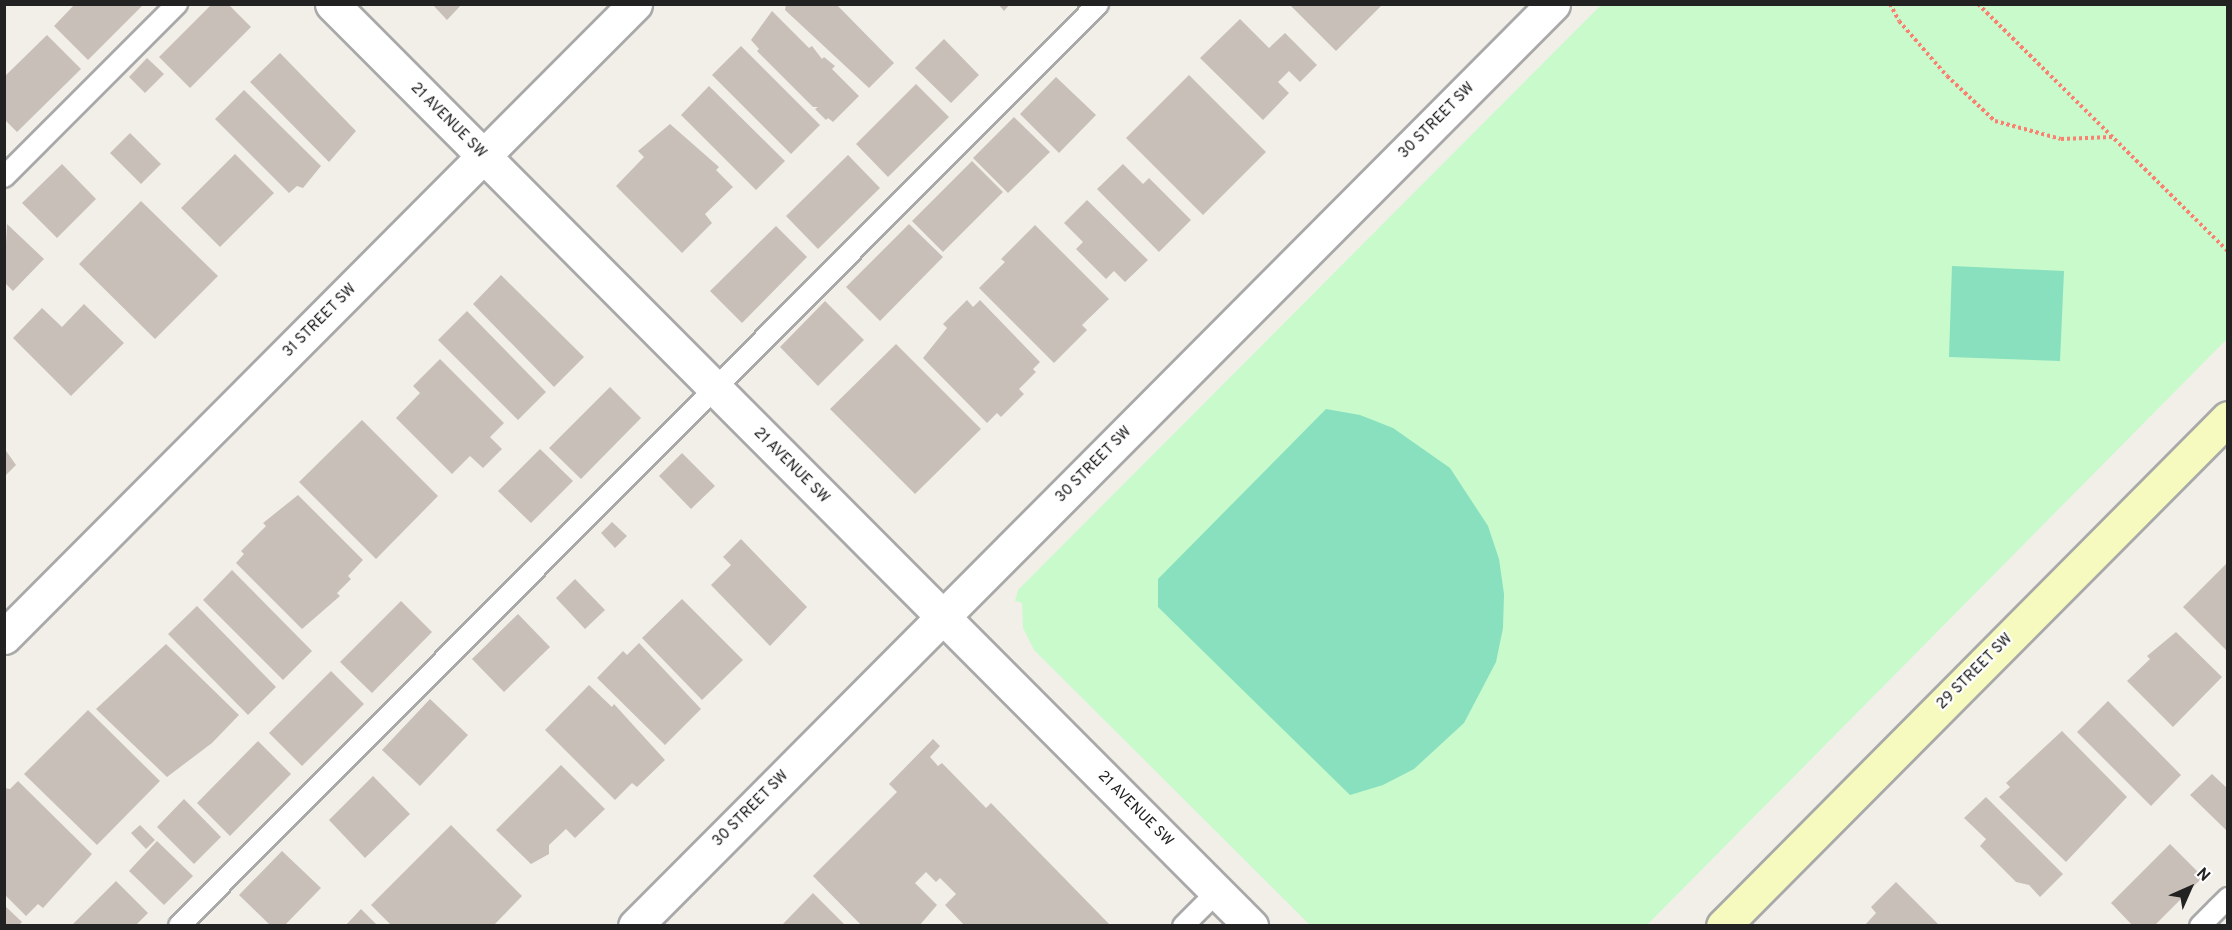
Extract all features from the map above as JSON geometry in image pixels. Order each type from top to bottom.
[{"type":"street","name":"21 AVENUE SW","points":[[332,4],[1251,926]]},
{"type":"street","name":"31 STREET SW","points":[[4,638],[635,4]]},
{"type":"street","name":"30 STREET SW","points":[[635,926],[1553,4]]},
{"type":"street","name":"29 STREET SW","points":[[1723,926],[2228,418]]},
{"type":"lane","points":[[4,177],[177,4]]},
{"type":"lane","points":[[179,926],[1098,4]]},
{"type":"lane","points":[[1183,926],[1217,892]]},
{"type":"lane","points":[[2200,926],[2228,898]]},
{"type":"path","points":[[1890,4],[1899,21],[1940,68],[1995,121],[2061,139],[2112,137]]},
{"type":"path","points":[[1978,4],[2228,251]]},
{"type":"green space","points":[[1601,5],[2227,5],[2227,339],[1647,925],[1310,925],[1034,650],[1023,628],[1022,603],[1015,601],[1018,590]]},
{"type":"green space","points":[[1952,266],[2064,271],[2060,361],[1949,357]]},
{"type":"green space","points":[[1326,409],[1360,415],[1393,428],[1450,468],[1488,526],[1499,559],[1504,594],[1503,628],[1496,662],[1464,723],[1414,769],[1383,785],[1350,795],[1158,607],[1158,579]]},
{"type":"building","points":[[75,4],[144,4],[88,60],[54,26]]},
{"type":"building","points":[[212,4],[228,4],[251,27],[190,88],[159,57]]},
{"type":"building","points":[[432,4],[462,4],[447,20]]},
{"type":"building","points":[[786,4],[836,4],[894,63],[869,88],[785,10]]},
{"type":"building","points":[[998,4],[1010,4],[1004,11]]},
{"type":"building","points":[[1289,4],[1383,4],[1336,51]]},
{"type":"building","points":[[772,11],[809,48],[812,46],[822,59],[824,57],[835,66],[832,69],[859,96],[833,122],[828,118],[826,120],[815,109],[818,107],[813,107],[757,51],[759,49],[751,40]]},
{"type":"building","points":[[1240,19],[1269,48],[1285,33],[1317,65],[1300,82],[1289,71],[1278,82],[1289,93],[1263,120],[1200,58]]},
{"type":"building","points":[[47,35],[81,69],[17,132],[4,119],[4,77]]},
{"type":"building","points":[[944,39],[979,75],[951,103],[915,68]]},
{"type":"building","points":[[741,46],[820,125],[791,154],[712,75]]},
{"type":"building","points":[[280,53],[356,131],[329,162],[250,82]]},
{"type":"building","points":[[147,58],[164,74],[145,93],[129,77]]},
{"type":"building","points":[[1189,75],[1266,152],[1203,215],[1126,138]]},
{"type":"building","points":[[1056,77],[1096,115],[1059,153],[1020,114]]},
{"type":"building","points":[[916,84],[949,117],[888,177],[856,144]]},
{"type":"building","points":[[709,86],[785,161],[756,190],[681,115]]},
{"type":"building","points":[[244,90],[321,166],[303,188],[297,186],[289,193],[215,119]]},
{"type":"building","points":[[1014,117],[1050,152],[1008,193],[973,158]]},
{"type":"building","points":[[670,124],[719,167],[716,170],[733,187],[705,214],[712,223],[682,253],[616,186],[644,157],[638,151]]},
{"type":"building","points":[[130,133],[161,164],[141,184],[110,153]]},
{"type":"building","points":[[235,154],[274,193],[220,247],[181,208]]},
{"type":"building","points":[[848,155],[880,188],[818,249],[786,216]]},
{"type":"building","points":[[972,161],[1003,192],[943,252],[912,221]]},
{"type":"building","points":[[62,164],[96,199],[57,238],[22,203]]},
{"type":"building","points":[[1123,164],[1143,184],[1149,178],[1191,220],[1159,252],[1097,189]]},
{"type":"building","points":[[1087,200],[1148,260],[1125,282],[1114,271],[1106,279],[1076,249],[1083,242],[1064,223]]},
{"type":"building","points":[[141,201],[218,276],[155,339],[79,264]]},
{"type":"building","points":[[7,224],[44,259],[13,291],[4,282]]},
{"type":"building","points":[[909,224],[943,257],[880,321],[846,287]]},
{"type":"building","points":[[1035,225],[1109,299],[1082,325],[1087,330],[1054,363],[979,288],[1005,262],[1001,259]]},
{"type":"building","points":[[776,226],[807,257],[742,323],[710,291]]},
{"type":"building","points":[[501,275],[584,357],[554,387],[473,304]]},
{"type":"building","points":[[967,300],[973,307],[980,300],[1040,362],[1033,369],[1036,372],[1019,389],[1024,394],[1001,417],[997,413],[987,423],[923,358],[947,328],[943,324]]},
{"type":"building","points":[[825,301],[864,340],[818,386],[780,347]]},
{"type":"building","points":[[84,304],[124,343],[71,396],[13,338],[42,308],[62,327]]},
{"type":"building","points":[[467,311],[546,392],[518,420],[438,340]]},
{"type":"building","points":[[896,344],[981,429],[915,494],[830,409]]},
{"type":"building","points":[[440,359],[504,423],[490,437],[502,449],[483,468],[470,456],[452,474],[396,418],[420,393],[413,386]]},
{"type":"building","points":[[610,387],[641,418],[581,479],[549,448]]},
{"type":"building","points":[[362,420],[438,496],[376,559],[299,482]]},
{"type":"building","points":[[4,448],[16,465],[4,477]]},
{"type":"building","points":[[540,449],[573,481],[531,523],[498,491]]},
{"type":"building","points":[[682,453],[715,486],[691,509],[659,476]]},
{"type":"building","points":[[298,495],[363,560],[348,576],[351,579],[337,593],[340,596],[302,629],[236,563],[244,554],[241,551],[266,526],[263,523]]},
{"type":"building","points":[[612,522],[627,536],[615,548],[601,533]]},
{"type":"building","points":[[741,539],[807,607],[770,646],[711,585],[731,565],[723,557]]},
{"type":"building","points":[[2228,562],[2228,648],[2226,650],[2183,607]]},
{"type":"building","points":[[232,570],[312,651],[283,680],[203,600]]},
{"type":"building","points":[[575,579],[605,610],[585,629],[556,598]]},
{"type":"building","points":[[682,599],[743,660],[702,700],[642,638]]},
{"type":"building","points":[[401,601],[432,632],[372,693],[340,662]]},
{"type":"building","points":[[197,606],[276,687],[248,715],[168,634]]},
{"type":"building","points":[[518,614],[550,647],[504,692],[472,659]]},
{"type":"building","points":[[2176,632],[2222,677],[2173,727],[2127,681],[2150,659],[2147,656]]},
{"type":"building","points":[[639,643],[701,709],[665,745],[597,678],[623,651],[627,655]]},
{"type":"building","points":[[166,644],[239,715],[212,743],[167,777],[96,709]]},
{"type":"building","points":[[331,671],[364,704],[302,766],[269,733]]},
{"type":"building","points":[[589,685],[612,707],[614,704],[665,760],[637,787],[632,783],[615,800],[545,730]]},
{"type":"building","points":[[430,699],[468,735],[420,786],[382,750]]},
{"type":"building","points":[[2108,701],[2181,775],[2151,806],[2077,732]]},
{"type":"building","points":[[88,710],[160,781],[97,845],[24,774]]},
{"type":"building","points":[[2062,731],[2127,797],[2066,862],[1999,797],[2010,787],[2006,783]]},
{"type":"building","points":[[933,739],[940,746],[930,757],[938,766],[942,763],[986,808],[991,803],[1111,926],[965,926],[945,905],[956,894],[940,878],[936,882],[926,872],[915,883],[937,905],[919,926],[862,926],[813,876],[897,792],[889,784]]},
{"type":"building","points":[[258,741],[291,774],[230,836],[197,803]]},
{"type":"building","points":[[561,765],[605,809],[575,838],[566,829],[549,845],[549,854],[531,864],[496,830]]},
{"type":"building","points":[[2212,774],[2228,789],[2226,830],[2190,795]]},
{"type":"building","points":[[373,776],[410,814],[365,858],[329,820]]},
{"type":"building","points":[[18,781],[92,854],[43,908],[38,904],[26,916],[4,894],[4,788],[10,789]]},
{"type":"building","points":[[1986,797],[2063,874],[2040,897],[2029,885],[2016,882],[1980,846],[1986,839],[1964,818]]},
{"type":"building","points":[[184,799],[221,837],[194,864],[157,827]]},
{"type":"building","points":[[140,825],[155,840],[146,849],[131,833]]},
{"type":"building","points":[[451,825],[522,896],[493,926],[392,926],[371,905]]},
{"type":"building","points":[[157,841],[193,876],[164,905],[129,871]]},
{"type":"building","points":[[2170,844],[2203,877],[2154,926],[2133,926],[2111,903]]},
{"type":"building","points":[[282,851],[321,888],[284,926],[271,926],[239,895]]},
{"type":"building","points":[[116,881],[148,913],[135,926],[71,926]]},
{"type":"building","points":[[1896,882],[1940,926],[1864,926],[1876,913],[1871,907]]},
{"type":"building","points":[[813,893],[846,926],[781,926]]},
{"type":"building","points":[[4,905],[22,922],[18,926],[4,926]]},
{"type":"building","points":[[361,909],[378,926],[345,926]]}]
